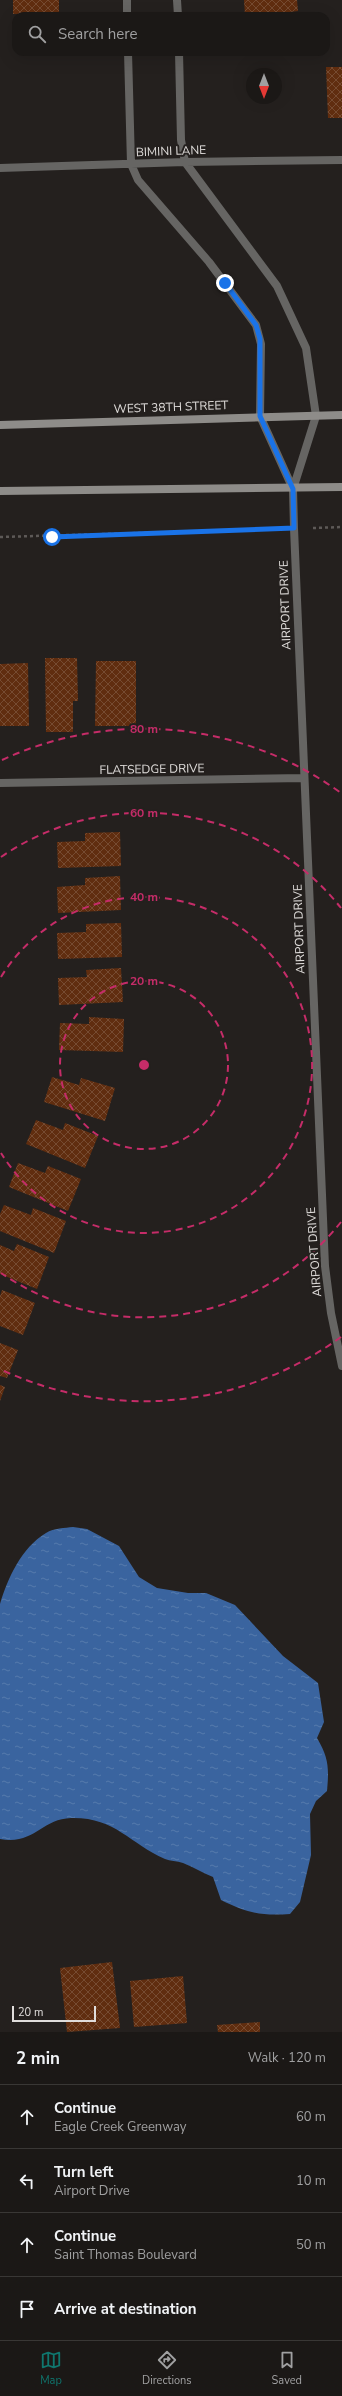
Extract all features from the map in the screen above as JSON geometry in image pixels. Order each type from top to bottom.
[{"type":"main road","name":"WEST 38TH STREET","points":[[0,425],[260,416],[342,415]]},
{"type":"main road","points":[[0,491],[293,489],[342,487]]},
{"type":"street","points":[[127,0],[127,12]]},
{"type":"street","points":[[177,0],[178,12]]},
{"type":"street","points":[[128,56],[131,164],[138,180],[209,262],[256,325],[261,344],[260,416],[293,489]]},
{"type":"street","points":[[179,56],[181,140],[185,162],[277,286],[306,348],[316,416],[293,489]]},
{"type":"street","name":"BIMINI LANE","points":[[0,168],[185,162],[342,160]]},
{"type":"street","name":"AIRPORT DRIVE","points":[[293,489],[304,778],[326,1266],[330,1313],[342,1366]]},
{"type":"street","name":"FLATSEDGE DRIVE","points":[[0,783],[304,778]]},
{"type":"path","points":[[0,537],[342,527]]},
{"type":"water","points":[[73,1527],[87,1529],[119,1546],[139,1577],[157,1588],[188,1593],[206,1593],[235,1605],[283,1656],[318,1683],[324,1722],[317,1738],[326,1758],[328,1776],[327,1791],[316,1801],[310,1814],[311,1855],[300,1902],[290,1914],[254,1913],[221,1900],[213,1877],[183,1863],[165,1859],[152,1853],[111,1826],[99,1822],[86,1819],[61,1819],[22,1838],[12,1840],[0,1839],[0,1604],[11,1574],[29,1547],[37,1539],[49,1531]]},
{"type":"building","points":[[13,0],[59,0],[59,12],[13,12]]},
{"type":"building","points":[[244,0],[297,0],[298,11],[245,12]]},
{"type":"building","points":[[326,67],[342,67],[342,118],[328,118]]},
{"type":"building","points":[[45,658],[77,658],[78,701],[73,701],[73,732],[46,732]]},
{"type":"building","points":[[96,661],[136,661],[136,726],[95,726]]},
{"type":"building","points":[[28,663],[29,726],[0,726],[0,664]]},
{"type":"building","points":[[120,832],[121,866],[58,868],[57,842],[85,841],[85,833]]},
{"type":"building","points":[[120,876],[121,910],[58,913],[57,887],[85,885],[85,878]]},
{"type":"building","points":[[121,923],[122,957],[58,959],[57,933],[86,932],[86,924]]},
{"type":"building","points":[[121,968],[123,1002],[59,1005],[58,978],[87,977],[86,970]]},
{"type":"building","points":[[89,1017],[124,1019],[123,1052],[59,1050],[60,1023],[89,1024]]},
{"type":"building","points":[[52,1077],[79,1085],[81,1078],[115,1088],[105,1121],[44,1102]]},
{"type":"building","points":[[36,1120],[63,1130],[65,1123],[98,1136],[85,1168],[26,1144]]},
{"type":"building","points":[[18,1163],[45,1173],[48,1166],[81,1179],[68,1211],[9,1187]]},
{"type":"building","points":[[4,1205],[31,1215],[33,1208],[66,1221],[54,1253],[0,1231],[0,1214]]},
{"type":"building","points":[[17,1244],[49,1257],[37,1289],[0,1274],[0,1245],[14,1251]]},
{"type":"building","points":[[2,1290],[35,1303],[23,1335],[0,1326],[0,1296]]},
{"type":"building","points":[[0,1343],[18,1350],[7,1378],[0,1376]]},
{"type":"building","points":[[0,1385],[5,1387],[0,1401]]},
{"type":"building","points":[[112,1962],[120,2028],[67,2032],[60,1968]]},
{"type":"building","points":[[183,1976],[187,2023],[134,2027],[130,1981]]},
{"type":"building","points":[[260,2022],[260,2032],[218,2032],[217,2025]]},
{"type":"route","points":[[52,537],[294,528],[293,489],[260,416],[260,339],[256,325],[225,283]]}]
